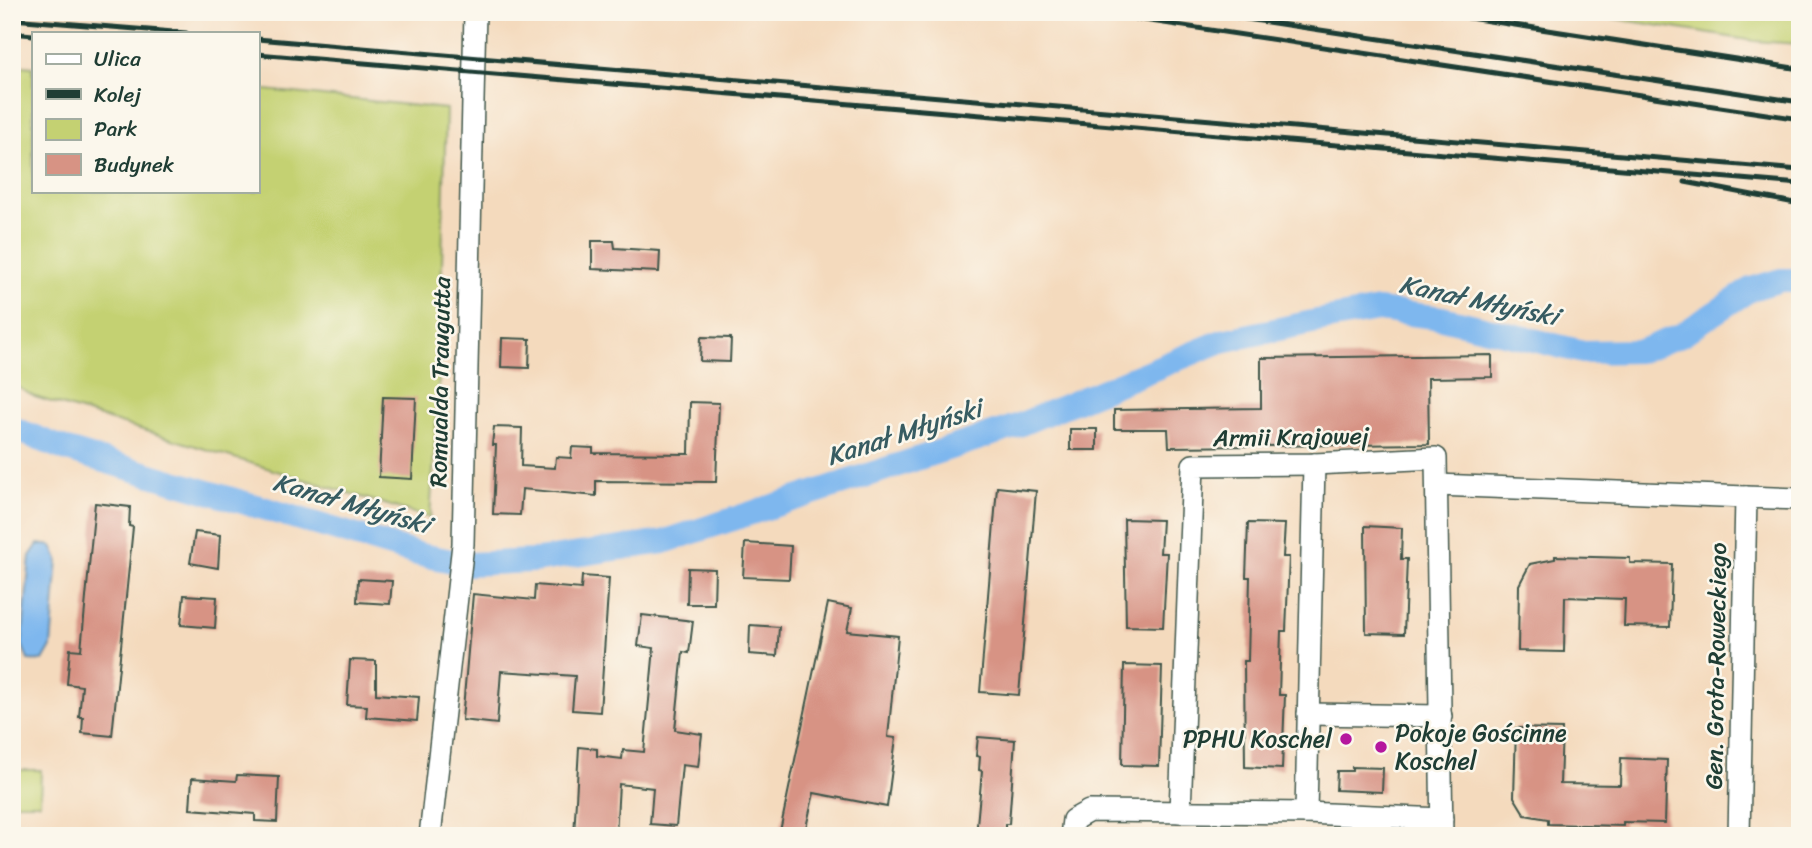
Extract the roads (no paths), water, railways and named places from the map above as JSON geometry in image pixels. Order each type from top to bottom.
[{"type":"street","name":"Romualda Traugutta","points":[[430,836],[463,544],[475,12]]},
{"type":"street","name":"Armii Krajowej","points":[[1071,836],[1073,820],[1089,811],[1180,812],[1306,813],[1442,828],[1436,458],[1314,464],[1193,465],[1180,812]]},
{"type":"street","points":[[1306,813],[1314,464]]},
{"type":"street","points":[[1437,485],[1800,499]]},
{"type":"street","name":"Gen. Grota-Roweckiego","points":[[1739,836],[1746,496]]},
{"type":"street","points":[[1308,714],[1441,716]]},
{"type":"water","points":[[38,544],[52,546],[58,559],[51,647],[43,661],[28,660],[22,644],[30,556]]},
{"type":"waterway","name":"Kanał Młyński","points":[[12,428],[67,450],[421,555],[468,564],[532,561],[663,542],[1014,427],[1222,341],[1378,310],[1442,318],[1583,352],[1641,351],[1681,335],[1751,289],[1781,280],[1800,280]]},
{"type":"railway","points":[[1091,12],[1800,119]]},
{"type":"railway","points":[[1200,12],[1800,102]]},
{"type":"railway","points":[[1431,12],[1800,69]]},
{"type":"railway","points":[[12,19],[174,32]]},
{"type":"railway","points":[[12,33],[32,35]]},
{"type":"railway","points":[[259,39],[1800,170]]},
{"type":"railway","points":[[259,54],[1800,184]]},
{"type":"railway","points":[[1685,182],[1800,204]]},
{"type":"place","name":"PPHU Koschel","points":[[1346,739]]},
{"type":"place","name":"Pokoje Gościnne Koschel","points":[[1381,747]]}]
